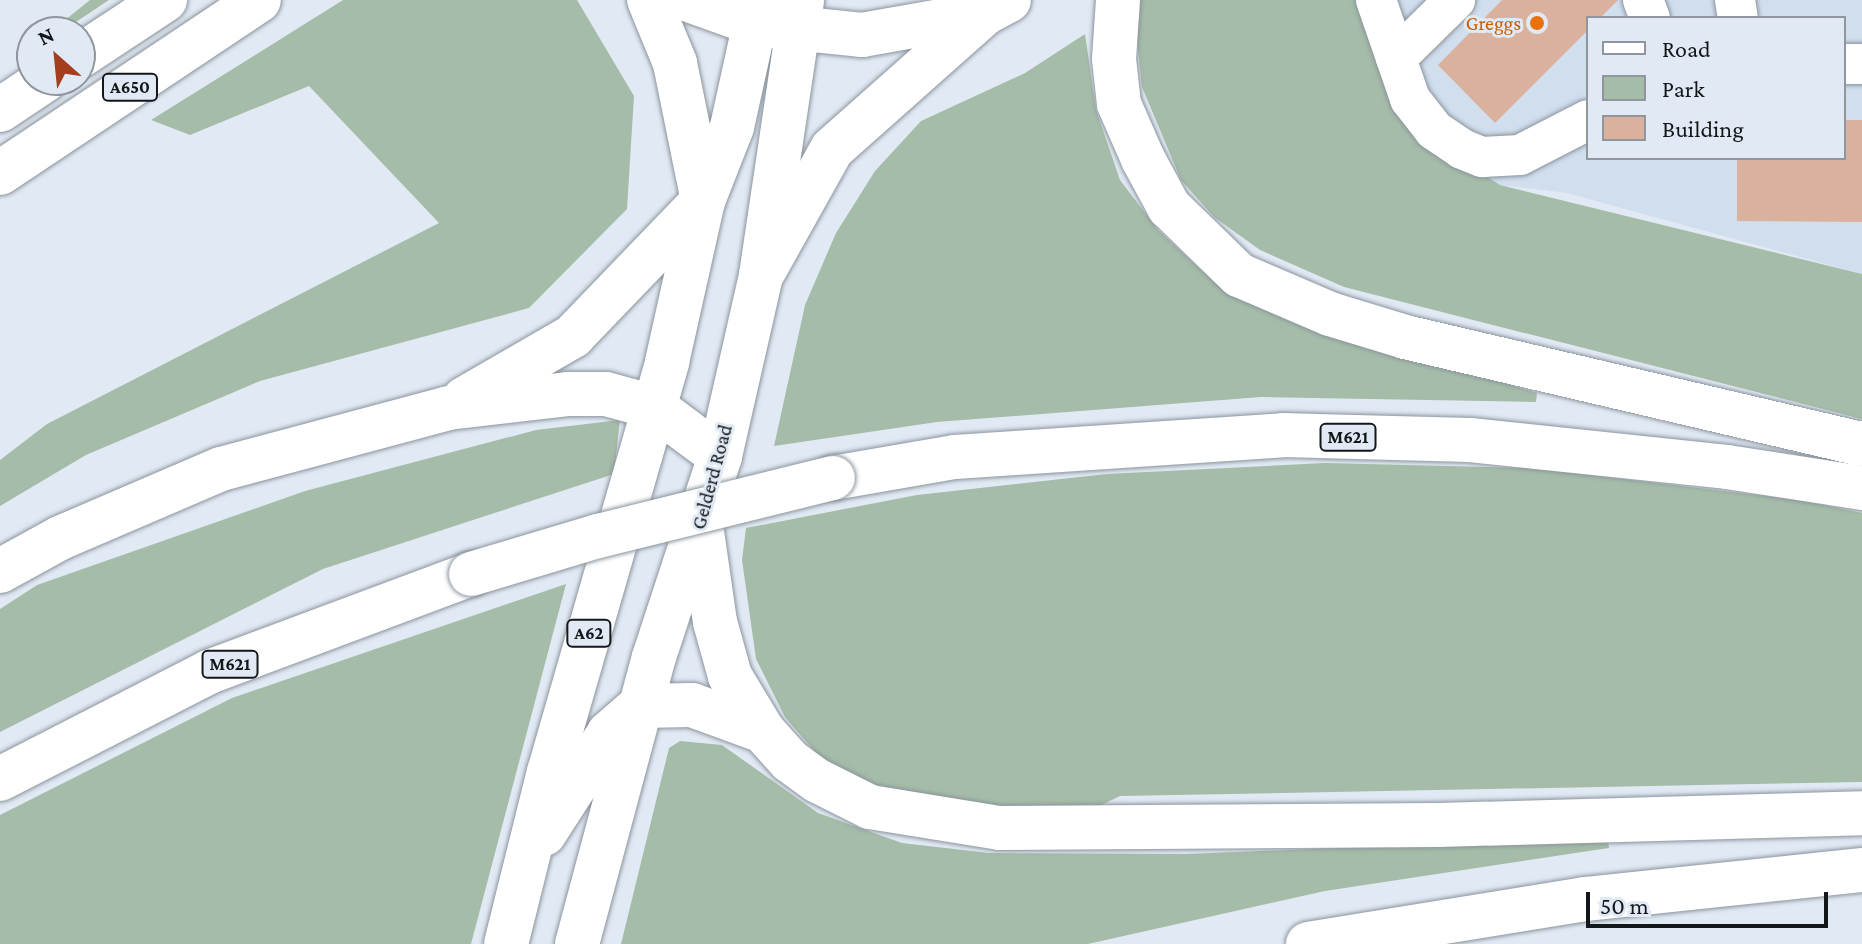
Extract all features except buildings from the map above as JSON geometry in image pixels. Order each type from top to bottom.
[{"type":"main road","name":"A650","points":[[96,45],[165,0]]},
{"type":"main road","name":"A650","points":[[0,173],[259,0]]},
{"type":"main road","points":[[448,408],[573,336],[703,201],[675,63],[649,0]]},
{"type":"main road","points":[[689,0],[779,13],[862,35],[997,7]]},
{"type":"main road","points":[[1118,0],[1114,59],[1119,104],[1143,159],[1169,207],[1239,275],[1330,314],[1405,337],[1862,444]]},
{"type":"main road","points":[[761,276],[832,149],[997,7]]},
{"type":"main road","name":"A62","points":[[506,944],[526,861],[654,407],[703,201],[779,13]]},
{"type":"main road","name":"Gelderd Road","points":[[577,944],[640,706],[701,525],[761,276],[779,13]]},
{"type":"main road","points":[[0,110],[21,96]]},
{"type":"main road","points":[[0,571],[60,538],[221,469],[448,408],[569,394],[606,394],[654,407],[720,456]]},
{"type":"main road","name":"M621","points":[[0,779],[209,672],[471,574],[613,532],[833,478],[955,457],[1283,435],[1470,440],[1727,467],[1862,488]]},
{"type":"main road","points":[[701,525],[715,622],[730,676],[763,731],[790,761],[848,798],[912,817],[1000,828],[1439,825],[1862,813]]},
{"type":"main road","points":[[526,861],[609,733],[640,706],[692,705],[763,731]]},
{"type":"main road","points":[[1308,944],[1585,899],[1862,870]]},
{"type":"lane","points":[[1376,0],[1410,99],[1434,130],[1482,157],[1520,155],[1586,121]]},
{"type":"lane","points":[[1396,58],[1455,0]]},
{"type":"shaded area","points":[[1355,0],[1862,0],[1862,274],[1567,193],[1500,185],[1402,121]]},
{"type":"green space","points":[[90,0],[109,0],[85,16],[70,16]]},
{"type":"green space","points":[[343,0],[577,0],[634,96],[627,209],[529,308],[260,381],[86,455],[0,506],[0,460],[47,424],[439,223],[309,86],[190,135],[151,120]]},
{"type":"green space","points":[[1139,0],[1355,0],[1402,121],[1500,185],[1862,274],[1862,419],[1344,287],[1260,250],[1214,217],[1181,180],[1142,87],[1135,23]]},
{"type":"green space","points":[[1085,34],[1096,110],[1120,180],[1158,230],[1216,284],[1289,317],[1537,393],[1536,402],[1261,397],[937,422],[774,446],[805,305],[836,233],[875,171],[921,121],[1025,73]]},
{"type":"green space","points":[[620,420],[614,474],[323,569],[0,732],[0,609],[37,585],[305,491],[536,430]]},
{"type":"green space","points":[[1324,463],[1531,468],[1799,500],[1862,513],[1862,782],[1120,796],[1085,813],[899,800],[828,767],[785,717],[756,659],[742,560],[746,528],[917,495],[1107,474]]},
{"type":"green space","points":[[566,584],[471,944],[0,944],[0,815],[232,698]]},
{"type":"green space","points":[[680,741],[722,745],[818,813],[902,843],[989,853],[1187,854],[1487,842],[1608,841],[1609,848],[1325,891],[1088,944],[621,944],[669,748]]},
{"type":"place","name":"Greggs","points":[[1537,23]]}]
